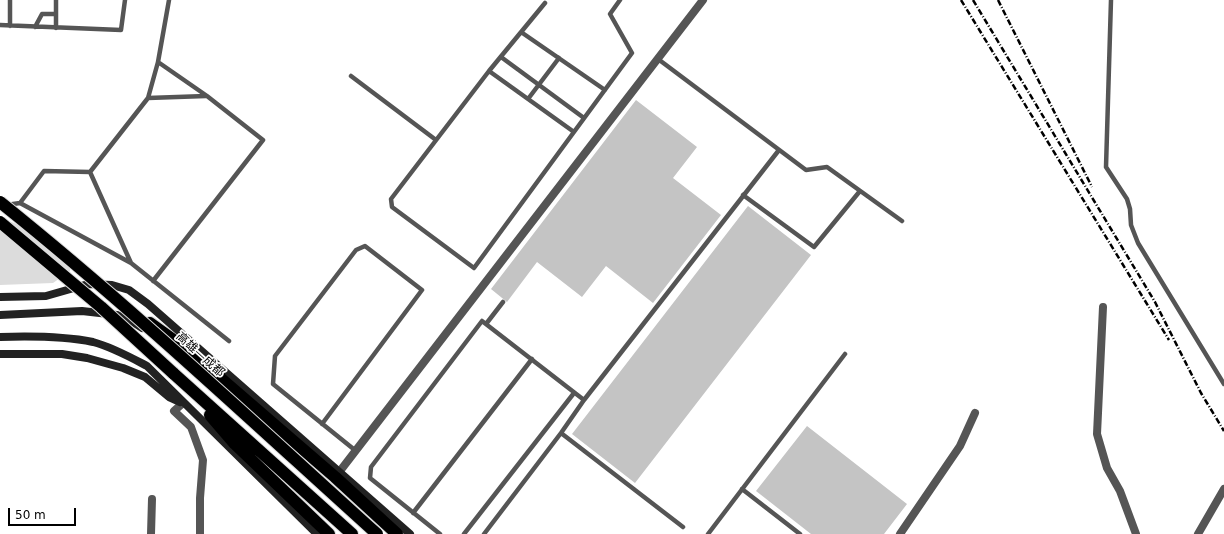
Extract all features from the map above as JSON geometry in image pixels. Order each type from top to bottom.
[{"type":"highway","name":"高雄—成都","points":[[0,204],[63,253],[115,298],[377,534]]},
{"type":"highway","points":[[0,222],[101,307],[352,534]]},
{"type":"highway","points":[[115,298],[189,351],[334,476],[397,534]]},
{"type":"highway","points":[[173,373],[235,444],[329,534]]},
{"type":"main road","points":[[0,297],[46,296],[88,284],[112,285],[128,290],[148,304],[410,534]]},
{"type":"main road","points":[[0,309],[11,315]]},
{"type":"main road","points":[[0,314],[11,315],[82,311],[116,315],[133,322],[188,359],[383,534]]},
{"type":"main road","points":[[2,338],[59,338],[93,342],[123,353],[147,366],[317,534]]},
{"type":"main road","points":[[0,354],[62,354],[87,358],[123,368],[145,377],[169,397],[184,403]]},
{"type":"street","points":[[340,471],[703,0]]},
{"type":"street","points":[[1103,307],[1097,434],[1107,468],[1120,491],[1136,534]]},
{"type":"street","points":[[184,403],[174,411],[191,427],[203,460],[200,498],[200,534]]},
{"type":"street","points":[[900,534],[960,446],[975,413]]},
{"type":"street","points":[[1198,534],[1224,489]]},
{"type":"street","points":[[151,534],[152,499]]},
{"type":"lane","points":[[10,0],[10,26]]},
{"type":"lane","points":[[56,0],[56,28]]},
{"type":"lane","points":[[0,26],[121,30],[125,0]]},
{"type":"lane","points":[[90,172],[148,98],[158,62],[169,0]]},
{"type":"lane","points":[[545,3],[489,71],[391,199],[392,207],[474,268],[632,53],[610,14],[620,0]]},
{"type":"lane","points":[[1111,0],[1106,167],[1127,199],[1130,209],[1131,225],[1138,243],[1224,384]]},
{"type":"lane","points":[[35,27],[42,14],[56,14]]},
{"type":"lane","points":[[521,32],[605,90]]},
{"type":"lane","points":[[501,57],[584,118]]},
{"type":"lane","points":[[528,99],[559,58]]},
{"type":"lane","points":[[658,59],[806,170],[827,167],[902,221]]},
{"type":"lane","points":[[153,281],[263,140],[207,96],[158,62]]},
{"type":"lane","points":[[489,71],[574,132]]},
{"type":"lane","points":[[351,76],[436,140]]},
{"type":"lane","points":[[148,98],[207,96]]},
{"type":"lane","points":[[484,534],[561,433],[584,400],[779,150]]},
{"type":"lane","points":[[20,203],[44,171],[90,172]]},
{"type":"lane","points":[[90,172],[131,263]]},
{"type":"lane","points":[[743,195],[814,247],[860,191]]},
{"type":"lane","points":[[0,204],[20,203],[131,263],[229,341]]},
{"type":"lane","points":[[322,424],[422,290],[365,246],[356,250],[275,356],[273,384],[322,424],[356,451]]},
{"type":"lane","points":[[486,324],[502,302]]},
{"type":"lane","points":[[440,534],[370,478],[371,467],[482,321],[584,400]]},
{"type":"lane","points":[[708,534],[845,354]]},
{"type":"lane","points":[[413,513],[532,359]]},
{"type":"lane","points":[[464,534],[574,392]]},
{"type":"lane","points":[[561,433],[683,527]]},
{"type":"lane","points":[[742,489],[800,534]]},
{"type":"shaded area","points":[[0,217],[30,230],[70,253],[70,271],[53,283],[0,285]]},
{"type":"building","points":[[636,100],[697,147],[673,178],[721,215],[653,303],[606,266],[582,297],[537,262],[507,302],[491,289]]},
{"type":"building","points":[[748,206],[811,255],[635,483],[572,434]]},
{"type":"building","points":[[807,426],[907,504],[884,534],[811,534],[756,491]]},
{"type":"railway","points":[[961,0],[1169,340]]},
{"type":"railway","points":[[973,0],[1155,302],[1201,393],[1224,431]]},
{"type":"railway","points":[[998,0],[1092,187]]}]
